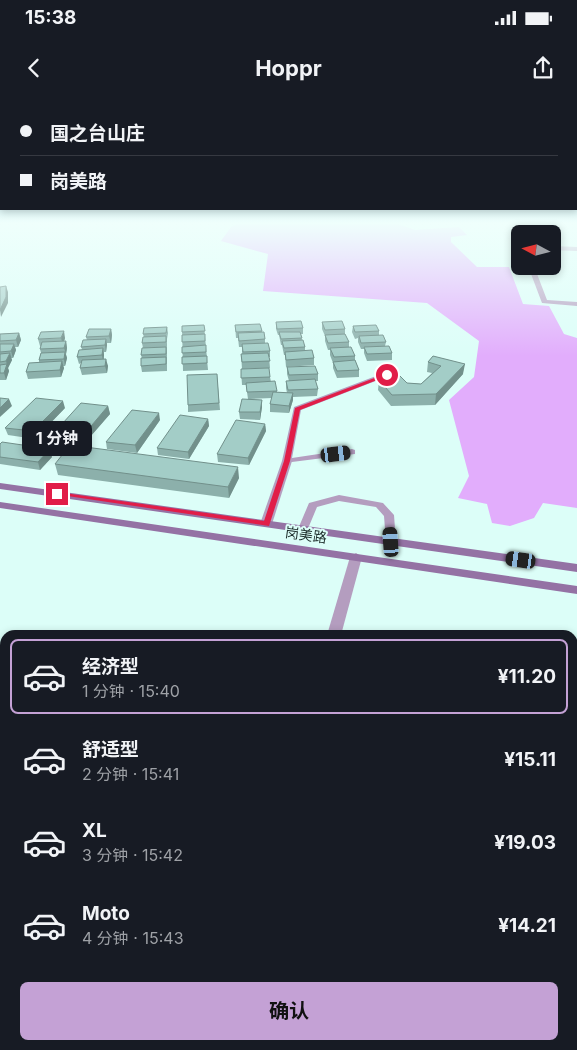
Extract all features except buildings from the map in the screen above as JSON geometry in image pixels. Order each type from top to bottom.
[{"type":"main road","name":"岗美路","points":[[0,486],[577,568]]},
{"type":"main road","name":"岗美路","points":[[0,505],[577,590]]},
{"type":"street","points":[[266,524],[287,461]]},
{"type":"street","points":[[335,630],[356,557]]},
{"type":"lane","points":[[534,275],[544,302],[577,304]]},
{"type":"lane","points":[[352,452],[287,461],[297,409],[387,375]]},
{"type":"lane","points":[[304,529],[313,505],[339,498],[380,505],[389,514],[391,542]]},
{"type":"shaded area","points":[[266,268],[510,268],[523,304],[549,306],[564,334],[577,338],[577,508],[543,503],[534,518],[510,526],[492,523],[487,504],[458,498],[469,476],[449,400],[474,377],[479,341],[427,303],[263,291]]},
{"type":"route","points":[[57,494],[266,524],[287,461],[297,409],[387,375]]}]
